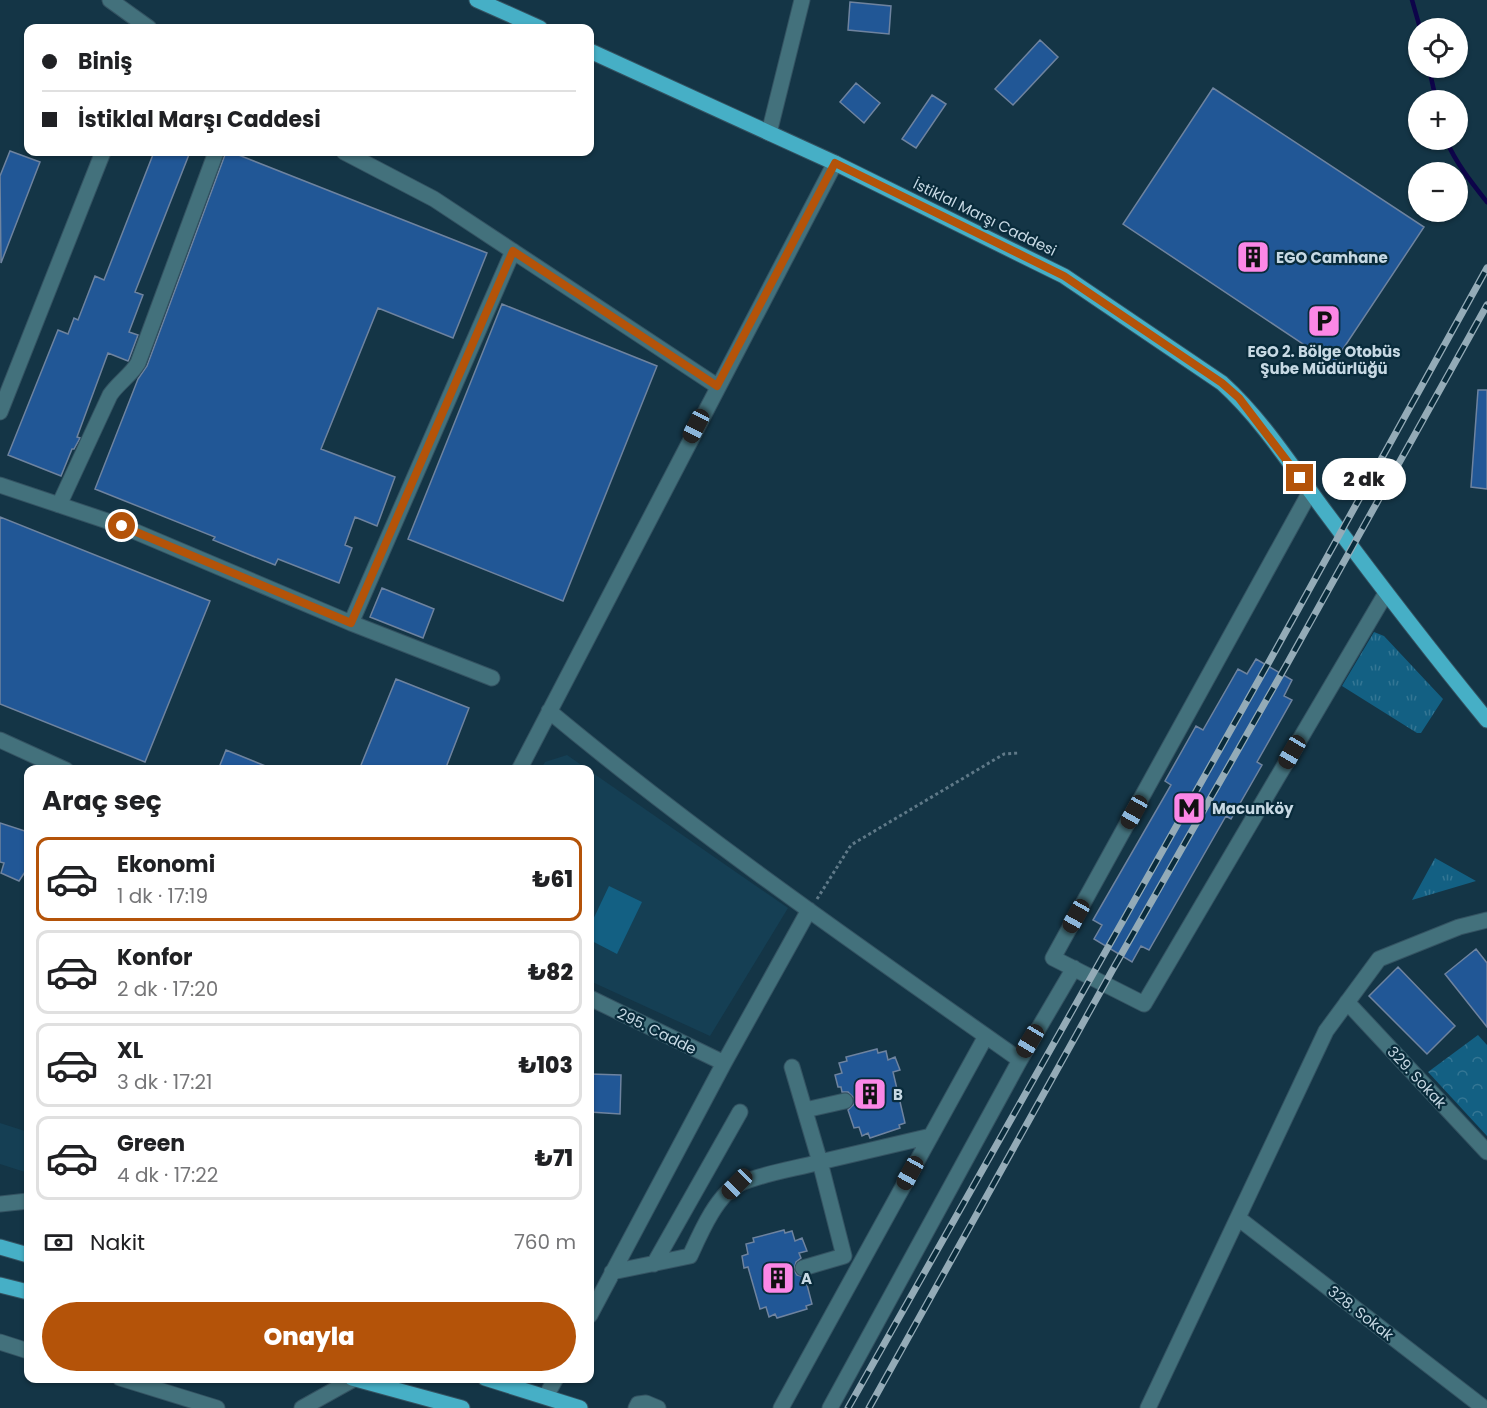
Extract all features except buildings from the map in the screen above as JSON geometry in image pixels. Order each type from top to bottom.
[{"type":"main road","points":[[477,0],[531,24]]},
{"type":"main road","name":"İstiklal Marşı Caddesi","points":[[594,53],[835,163],[1064,276],[1222,383],[1239,398],[1386,593],[1487,720]]},
{"type":"main road","points":[[0,1247],[24,1254]]},
{"type":"main road","points":[[0,1285],[24,1291]]},
{"type":"main road","points":[[368,1383],[462,1408]]},
{"type":"main road","points":[[502,1383],[580,1408]]},
{"type":"street","points":[[110,0],[143,24]]},
{"type":"street","points":[[769,133],[802,0]]},
{"type":"street","points":[[0,412],[101,156]]},
{"type":"street","points":[[59,505],[110,395],[138,363],[215,156]]},
{"type":"street","points":[[352,156],[434,199],[717,386]]},
{"type":"street","points":[[522,765],[835,163]]},
{"type":"street","points":[[351,623],[513,251]]},
{"type":"street","points":[[0,485],[122,526],[351,623],[492,678]]},
{"type":"street","points":[[1310,492],[1053,958],[1144,1004],[1386,593]]},
{"type":"street","points":[[549,711],[623,772],[809,910],[1020,1060]]},
{"type":"street","points":[[0,740],[55,765]]},
{"type":"street","points":[[594,1307],[724,1063],[809,910]]},
{"type":"street","points":[[1148,1408],[1326,1031],[1379,959],[1459,927],[1485,923]]},
{"type":"street","points":[[830,1408],[1020,1060],[1074,968]]},
{"type":"street","name":"295. Cadde","points":[[594,1000],[724,1063]]},
{"type":"street","name":"329. Sokak","points":[[1347,1002],[1487,1152]]},
{"type":"street","points":[[781,1408],[986,1036]]},
{"type":"street","points":[[792,1067],[820,1162],[849,1284]]},
{"type":"street","points":[[805,1110],[845,1101]]},
{"type":"street","points":[[654,1263],[740,1112]]},
{"type":"street","points":[[612,1272],[690,1256],[717,1204],[737,1184],[931,1136]]},
{"type":"street","points":[[0,1204],[24,1201]]},
{"type":"street","name":"328. Sokak","points":[[1238,1218],[1484,1408]]},
{"type":"street","points":[[673,1231],[697,1241]]},
{"type":"street","points":[[803,1268],[844,1256]]},
{"type":"street","points":[[0,1342],[24,1350]]},
{"type":"street","points":[[136,1383],[217,1408]]},
{"type":"street","points":[[302,1408],[346,1383]]},
{"type":"street","points":[[546,1396],[552,1383]]},
{"type":"street","points":[[636,1408],[638,1404],[646,1403],[658,1408]]},
{"type":"path","points":[[809,910],[851,845],[1004,754],[1019,753]]},
{"type":"shaded area","points":[[567,755],[581,765],[543,765],[545,762]]},
{"type":"shaded area","points":[[594,774],[788,908],[710,1036],[594,983]]},
{"type":"shaded area","points":[[0,1123],[24,1131],[24,1172],[0,1164]]},
{"type":"green space","points":[[1374,632],[1384,636],[1443,699],[1421,733],[1417,733],[1342,686]]},
{"type":"green space","points":[[1435,858],[1476,881],[1412,900]]},
{"type":"green space","points":[[609,886],[642,902],[617,954],[594,942],[594,918]]},
{"type":"green space","points":[[1478,1035],[1487,1045],[1487,1136],[1428,1072]]},
{"type":"waterway","points":[[1412,0],[1417,18]]},
{"type":"waterway","points":[[1431,78],[1434,90]]},
{"type":"waterway","points":[[1451,150],[1487,202]]},
{"type":"railway","points":[[848,1408],[1269,662],[1487,268]]},
{"type":"railway","points":[[869,1408],[1487,305]]},
{"type":"place","name":"EGO Camhane","points":[[1253,257]]},
{"type":"place","name":"EGO 2. Bölge Otobüs Şube Müdürlüğü","points":[[1324,321]]},
{"type":"place","name":"Macunköy","points":[[1189,808]]},
{"type":"place","name":"B","points":[[870,1094]]},
{"type":"place","name":"A","points":[[778,1278]]},
{"type":"route","points":[[122,526],[351,623],[513,251],[717,386],[835,163],[1064,276],[1222,383],[1239,398],[1300,478]]}]
